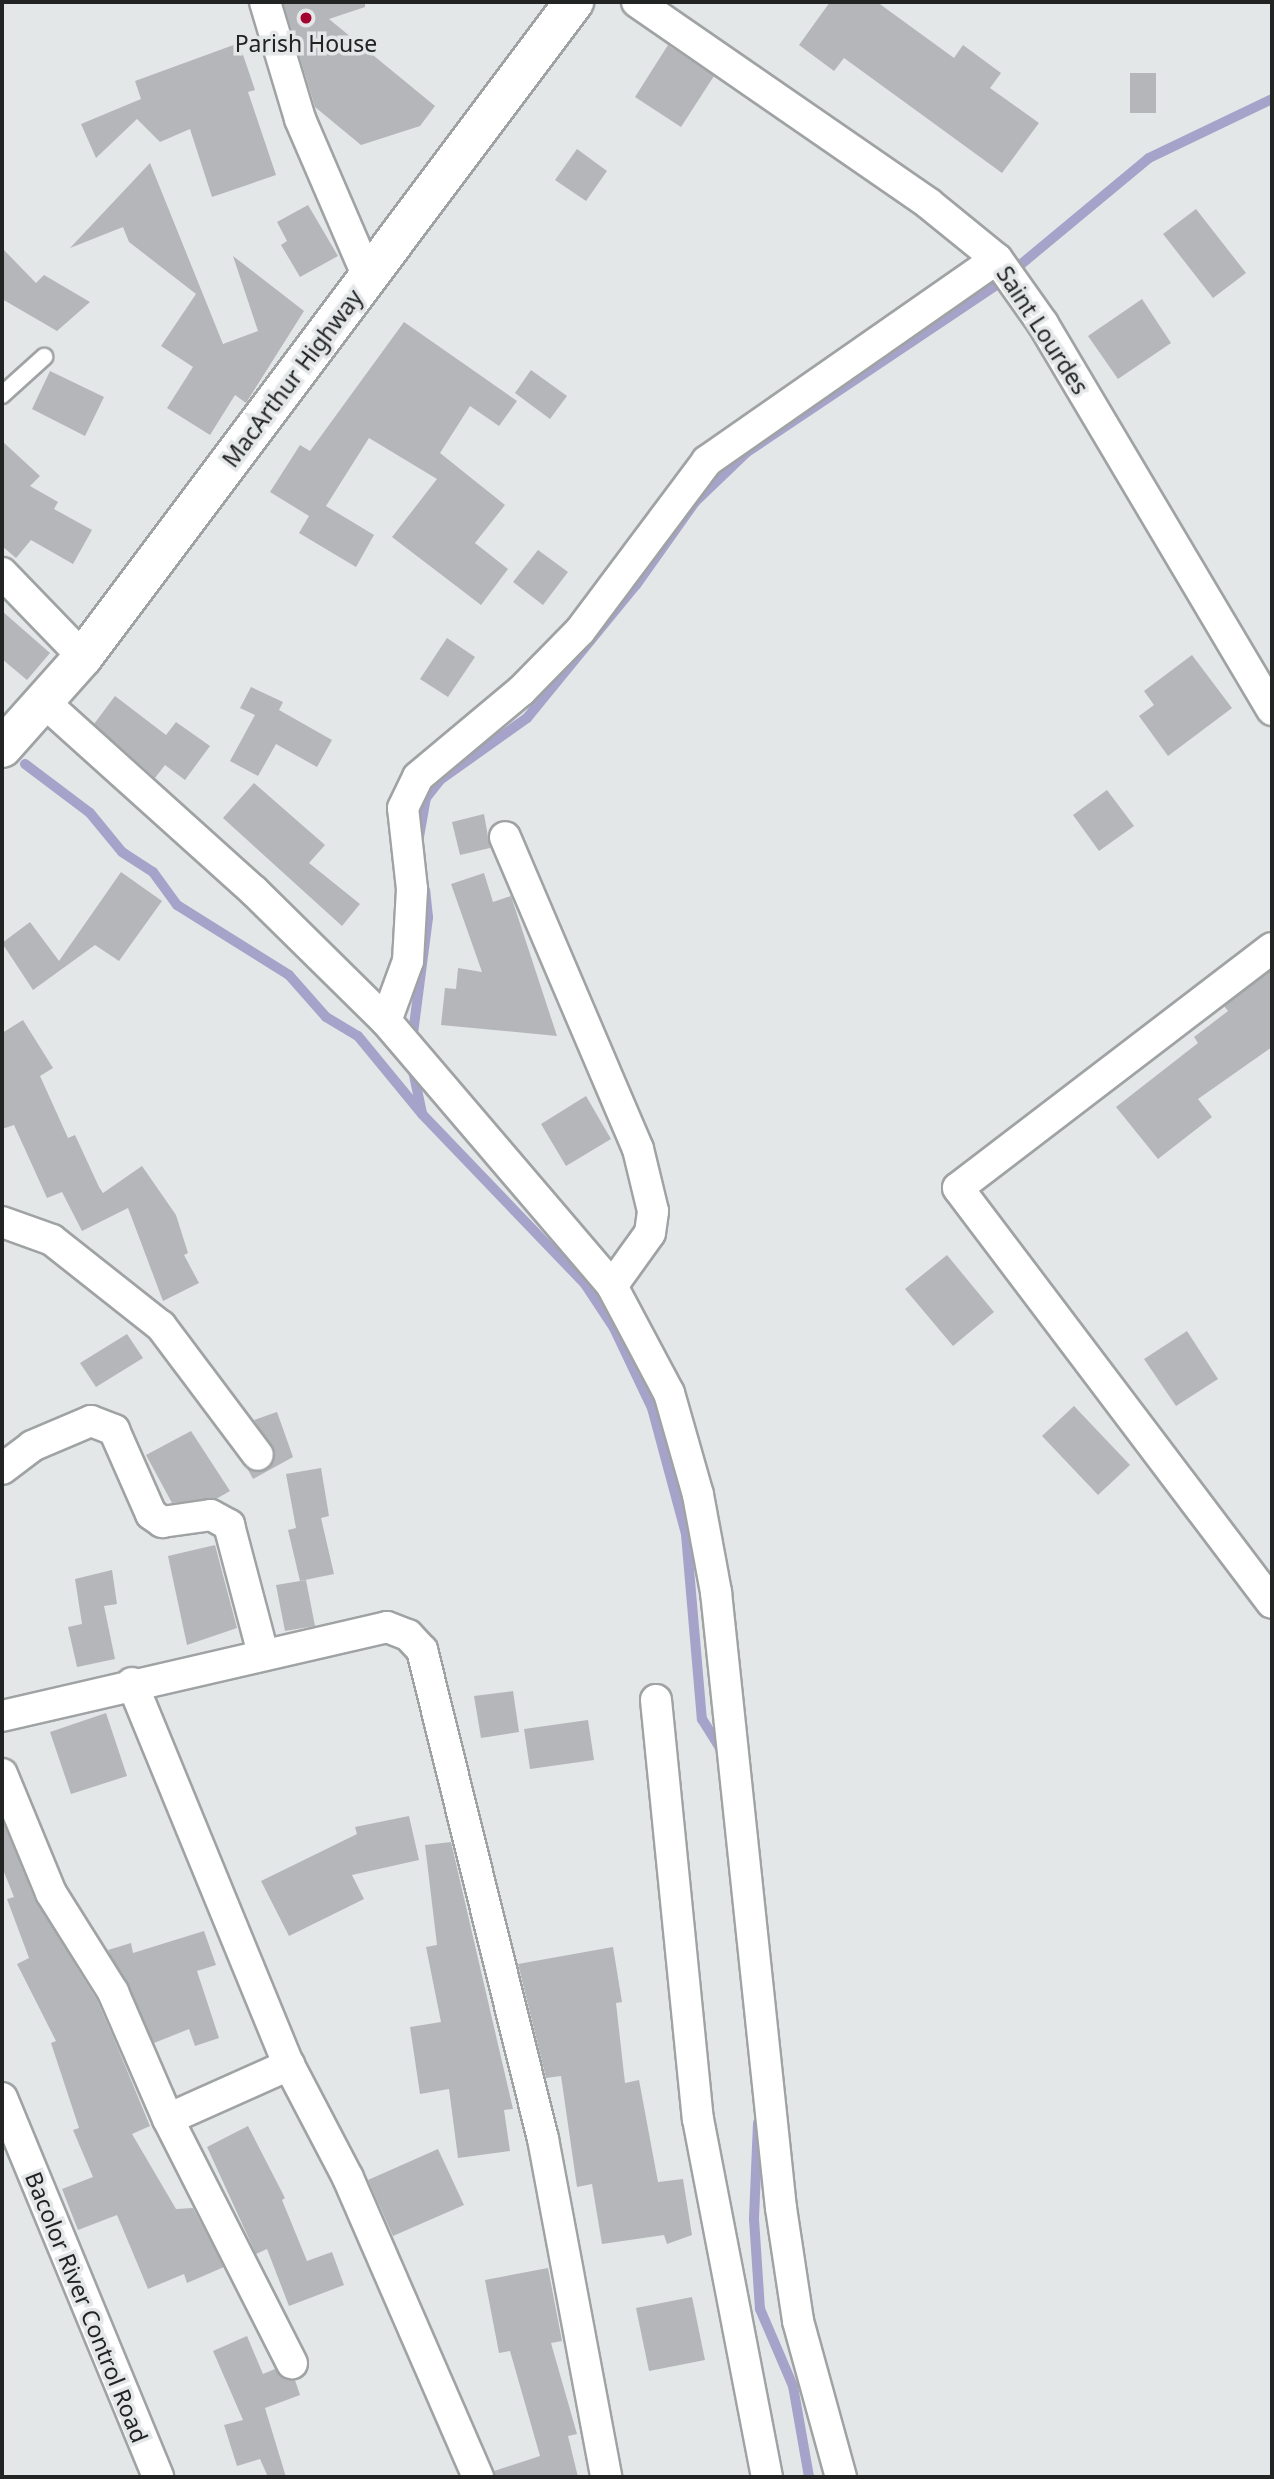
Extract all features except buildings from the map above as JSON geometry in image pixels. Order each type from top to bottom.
[{"type":"main road","name":"MacArthur Highway","points":[[2,748],[83,657],[574,2]]},
{"type":"street","points":[[265,2],[300,119],[368,277]]},
{"type":"street","name":"Saint Lourdes","points":[[637,2],[928,203],[999,262],[1020,289],[1272,710]]},
{"type":"street","points":[[392,1029],[408,961],[412,889],[402,808],[418,776],[521,691],[580,631],[706,461],[999,262]]},
{"type":"street","points":[[2,573],[83,657]]},
{"type":"street","points":[[44,702],[254,891],[428,1066],[612,1286],[669,1393],[698,1495],[716,1592],[783,2221],[798,2321],[841,2477]]},
{"type":"street","points":[[505,837],[638,1149],[653,1210],[650,1233],[612,1286]]},
{"type":"street","points":[[1272,948],[958,1188],[1272,1603]]},
{"type":"street","points":[[2,1222],[52,1240],[161,1325],[258,1455]]},
{"type":"street","points":[[2,1469],[32,1446],[91,1421],[114,1430],[151,1514],[162,1522],[211,1515],[229,1525],[263,1654]]},
{"type":"street","points":[[3,1712],[387,1627],[408,1634],[422,1650],[543,2139],[606,2477]]},
{"type":"street","points":[[132,1683],[289,2065],[348,2178],[478,2477]]},
{"type":"street","points":[[656,1700],[698,2119],[767,2477]]},
{"type":"street","points":[[2,1774],[51,1893],[113,1992],[168,2119],[292,2363]]},
{"type":"street","points":[[168,2119],[289,2065]]},
{"type":"street","name":"Bacolor River Control Road","points":[[2,2098],[158,2477]]},
{"type":"lane","points":[[2,395],[44,356]]},
{"type":"waterway","points":[[419,837],[426,798],[440,780],[527,718],[636,585],[695,502],[747,452],[996,285],[1149,158],[1272,99]]},
{"type":"waterway","points":[[25,764],[90,813],[122,852],[153,872],[177,905],[289,975],[326,1017],[358,1036],[422,1114],[585,1284],[614,1328],[652,1408],[686,1534],[702,1719],[722,1751]]},
{"type":"waterway","points":[[412,1041],[428,917],[425,890]]},
{"type":"waterway","points":[[412,1066],[422,1113]]},
{"type":"waterway","points":[[758,2123],[754,2219],[760,2309],[793,2386],[809,2477]]},
{"type":"place","name":"Parish House","points":[[306,18]]}]
